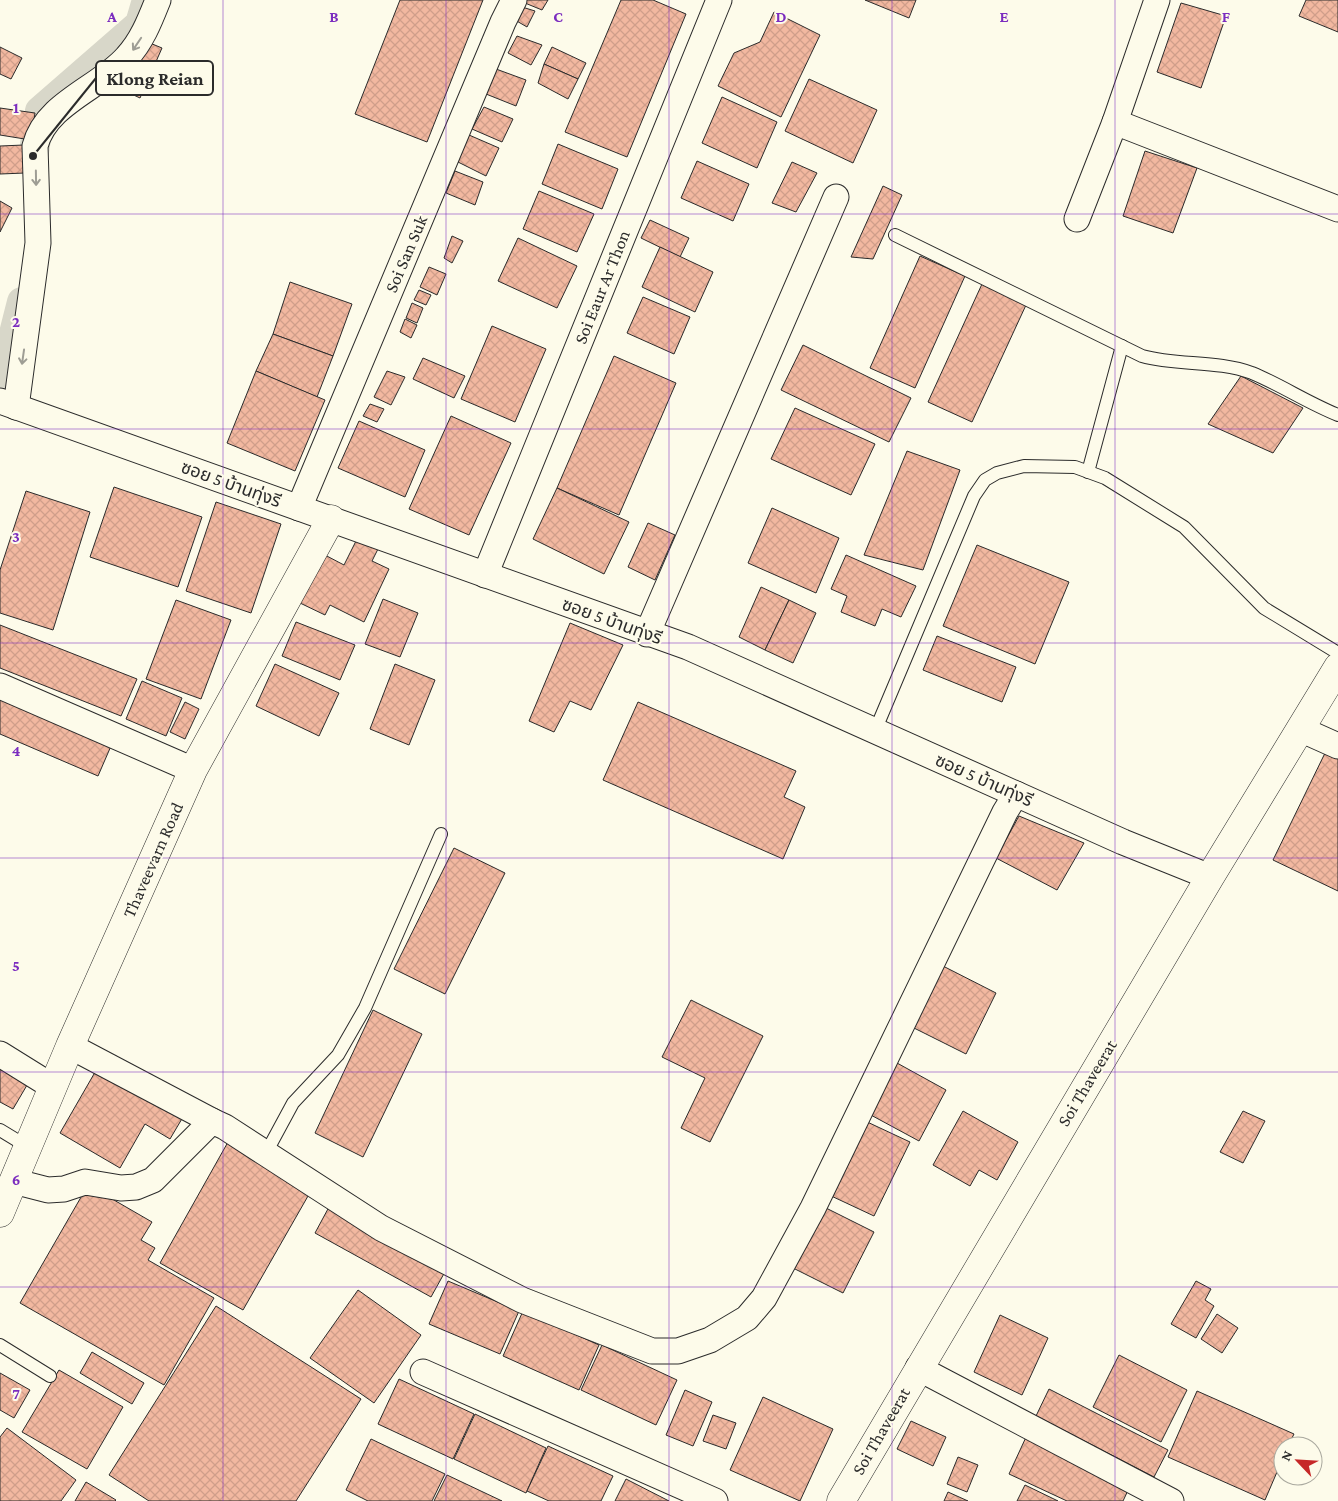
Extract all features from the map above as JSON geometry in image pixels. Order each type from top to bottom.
[{"type":"street","points":[[8,404],[38,243],[34,146],[37,136],[58,110],[126,59],[139,44],[158,0]]},
{"type":"street","name":"Soi San Suk","points":[[299,508],[503,22],[514,0]]},
{"type":"street","name":"Soi Eaur Ar Thon","points":[[485,575],[719,0]]},
{"type":"street","points":[[1077,218],[1115,122],[1157,0]]},
{"type":"street","points":[[1115,122],[1338,208]]},
{"type":"street","points":[[647,634],[836,197]]},
{"type":"street","name":"ซอย 5 บ้านทุ่งรี","points":[[8,404],[647,634],[688,647],[1123,842],[1210,877]]},
{"type":"street","name":"Thaveevarn Road","points":[[0,1213],[70,1046],[193,770],[331,519]]},
{"type":"street","name":"Soi Thaveerat","points":[[841,1501],[1210,877],[1338,667]]},
{"type":"street","points":[[0,686],[193,770]]},
{"type":"street","points":[[1300,729],[1338,746]]},
{"type":"street","points":[[70,1046],[225,1127],[381,1228],[522,1300],[652,1351],[678,1351],[710,1340],[747,1318],[764,1298],[813,1208],[1005,812],[1016,794]]},
{"type":"street","points":[[0,1054],[53,1087]]},
{"type":"street","points":[[14,1181],[48,1190],[64,1189],[85,1182],[121,1188],[136,1187],[153,1180],[212,1121]]},
{"type":"street","points":[[918,1368],[1171,1501]]},
{"type":"street","points":[[423,1372],[715,1501]]},
{"type":"lane","points":[[895,235],[1122,346],[1160,361],[1216,365],[1252,373],[1306,402],[1338,415]]},
{"type":"lane","points":[[1088,472],[1122,346]]},
{"type":"lane","points":[[875,731],[974,496],[985,480],[997,472],[1024,466],[1076,468],[1105,478],[1184,527],[1264,608],[1338,653]]},
{"type":"lane","points":[[266,1153],[293,1103],[338,1055],[366,1008],[441,834]]},
{"type":"lane","points":[[0,1130],[28,1147]]},
{"type":"lane","points":[[0,1345],[50,1376]]},
{"type":"building","points":[[400,0],[483,0],[427,142],[355,114]]},
{"type":"building","points":[[526,0],[548,0],[542,10],[525,3]]},
{"type":"building","points":[[621,0],[653,0],[686,14],[627,157],[565,132]]},
{"type":"building","points":[[865,0],[916,0],[909,18]]},
{"type":"building","points":[[1306,0],[1338,0],[1338,32],[1299,16]]},
{"type":"building","points":[[1181,3],[1226,16],[1201,88],[1157,72]]},
{"type":"building","points":[[522,7],[535,11],[527,27],[515,20]]},
{"type":"building","points":[[774,12],[820,35],[781,117],[718,86],[734,53],[760,42]]},
{"type":"building","points":[[517,36],[542,45],[531,65],[508,53]]},
{"type":"building","points":[[145,41],[162,48],[140,98],[123,90]]},
{"type":"building","points":[[0,47],[22,58],[11,79],[0,74]]},
{"type":"building","points":[[552,47],[586,63],[578,79],[544,64]]},
{"type":"building","points":[[544,64],[578,79],[568,99],[538,83]]},
{"type":"building","points":[[496,69],[526,80],[516,106],[486,94]]},
{"type":"building","points":[[809,79],[877,110],[853,163],[785,131]]},
{"type":"building","points":[[722,97],[777,122],[757,168],[702,143]]},
{"type":"building","points":[[484,107],[513,119],[502,142],[472,129]]},
{"type":"building","points":[[0,108],[35,113],[31,140],[0,135]]},
{"type":"building","points":[[469,135],[499,148],[486,176],[456,161]]},
{"type":"building","points":[[558,144],[618,169],[602,209],[542,184]]},
{"type":"building","points":[[24,145],[25,173],[0,174],[0,146]]},
{"type":"building","points":[[1145,151],[1197,168],[1173,233],[1123,216]]},
{"type":"building","points":[[697,161],[749,184],[733,221],[681,198]]},
{"type":"building","points":[[792,162],[817,173],[796,212],[772,203]]},
{"type":"building","points":[[455,171],[483,182],[475,205],[446,193]]},
{"type":"building","points":[[883,186],[902,195],[873,259],[851,257]]},
{"type":"building","points":[[539,191],[594,214],[577,252],[523,229]]},
{"type":"building","points":[[0,201],[12,208],[0,232]]},
{"type":"building","points":[[650,220],[689,238],[680,257],[641,238]]},
{"type":"building","points":[[452,236],[463,241],[452,263],[444,258]]},
{"type":"building","points":[[518,238],[577,266],[557,308],[498,281]]},
{"type":"building","points":[[660,247],[713,272],[695,312],[642,287]]},
{"type":"building","points":[[920,256],[965,276],[915,388],[870,368]]},
{"type":"building","points":[[429,267],[446,274],[437,295],[420,287]]},
{"type":"building","points":[[290,282],[352,304],[333,356],[273,334]]},
{"type":"building","points":[[982,284],[1026,305],[972,422],[928,402]]},
{"type":"building","points":[[419,290],[431,295],[426,305],[414,300]]},
{"type":"building","points":[[643,297],[690,317],[674,354],[627,333]]},
{"type":"building","points":[[412,303],[423,308],[417,323],[406,318]]},
{"type":"building","points":[[405,319],[417,325],[411,338],[400,332]]},
{"type":"building","points":[[492,326],[546,349],[515,422],[461,399]]},
{"type":"building","points":[[273,334],[333,356],[317,397],[256,371]]},
{"type":"building","points":[[803,345],[911,398],[889,442],[781,390]]},
{"type":"building","points":[[614,356],[676,383],[619,515],[557,488]]},
{"type":"building","points":[[423,358],[465,376],[454,398],[413,379]]},
{"type":"building","points":[[256,371],[325,400],[295,471],[227,443]]},
{"type":"building","points":[[387,371],[405,377],[391,405],[374,397]]},
{"type":"building","points":[[1241,376],[1303,408],[1273,453],[1208,424]]},
{"type":"building","points":[[370,404],[384,409],[377,422],[363,416]]},
{"type":"building","points":[[795,408],[875,444],[851,495],[771,459]]},
{"type":"building","points":[[451,416],[511,443],[469,535],[409,509]]},
{"type":"building","points":[[359,421],[425,450],[405,497],[338,468]]},
{"type":"building","points":[[907,451],[960,470],[923,570],[864,555]]},
{"type":"building","points":[[114,487],[202,517],[178,587],[90,557]]},
{"type":"building","points":[[557,488],[629,522],[604,574],[533,539]]},
{"type":"building","points":[[26,491],[90,512],[53,630],[0,613],[0,570]]},
{"type":"building","points":[[216,502],[281,524],[251,613],[186,591]]},
{"type":"building","points":[[772,508],[839,538],[816,593],[748,563]]},
{"type":"building","points":[[648,523],[675,535],[655,580],[628,567]]},
{"type":"building","points":[[357,539],[378,549],[372,561],[389,569],[364,622],[330,605],[325,615],[300,603],[323,554],[344,565]]},
{"type":"building","points":[[977,545],[1069,582],[1035,664],[943,626]]},
{"type":"building","points":[[846,555],[916,586],[901,617],[882,609],[875,626],[841,612],[847,596],[831,589]]},
{"type":"building","points":[[761,587],[789,600],[765,650],[739,637]]},
{"type":"building","points":[[383,599],[418,613],[400,657],[365,644]]},
{"type":"building","points":[[176,600],[231,620],[201,699],[146,679]]},
{"type":"building","points":[[789,600],[816,613],[793,663],[765,650]]},
{"type":"building","points":[[296,622],[355,645],[340,680],[282,656]]},
{"type":"building","points":[[570,623],[623,645],[591,710],[570,701],[554,732],[529,721]]},
{"type":"building","points":[[0,625],[137,679],[121,716],[0,668]]},
{"type":"building","points":[[937,636],[1016,667],[1002,702],[923,670]]},
{"type":"building","points":[[275,664],[339,693],[319,736],[256,706]]},
{"type":"building","points":[[395,664],[435,680],[409,745],[370,729]]},
{"type":"building","points":[[142,681],[182,698],[166,736],[126,719]]},
{"type":"building","points":[[0,698],[111,746],[98,776],[0,734]]},
{"type":"building","points":[[185,702],[199,709],[185,739],[170,732]]},
{"type":"building","points":[[638,702],[796,771],[784,797],[805,807],[783,859],[603,780]]},
{"type":"building","points":[[1326,751],[1338,757],[1338,891],[1273,860]]},
{"type":"building","points":[[1019,816],[1084,843],[1057,890],[996,858]]},
{"type":"building","points":[[454,848],[505,873],[445,994],[394,969]]},
{"type":"building","points":[[939,964],[996,993],[966,1054],[908,1025]]},
{"type":"building","points":[[691,1000],[763,1036],[710,1142],[681,1128],[705,1078],[662,1057]]},
{"type":"building","points":[[373,1010],[422,1034],[363,1157],[315,1133]]},
{"type":"building","points":[[0,1061],[30,1080],[13,1109],[0,1102]]},
{"type":"building","points":[[897,1063],[946,1090],[919,1141],[869,1114]]},
{"type":"building","points":[[98,1067],[183,1117],[170,1139],[145,1124],[120,1168],[60,1133]]},
{"type":"building","points":[[963,1111],[1018,1142],[997,1180],[979,1170],[970,1186],[933,1165]]},
{"type":"building","points":[[1243,1111],[1265,1121],[1243,1163],[1220,1152]]},
{"type":"building","points":[[863,1120],[910,1142],[874,1216],[827,1194]]},
{"type":"building","points":[[228,1142],[312,1189],[243,1310],[160,1263]]},
{"type":"building","points":[[88,1185],[152,1222],[141,1240],[155,1248],[148,1260],[214,1298],[164,1385],[20,1303]]},
{"type":"building","points":[[820,1205],[874,1232],[843,1293],[789,1266]]},
{"type":"building","points":[[329,1207],[446,1270],[431,1297],[315,1233]]},
{"type":"building","points":[[448,1281],[519,1311],[500,1354],[429,1324]]},
{"type":"building","points":[[1196,1281],[1211,1289],[1205,1300],[1214,1306],[1196,1338],[1171,1324]]},
{"type":"building","points":[[358,1290],[421,1335],[374,1403],[310,1358]]},
{"type":"building","points":[[216,1306],[361,1399],[296,1501],[149,1501],[109,1475]]},
{"type":"building","points":[[523,1311],[599,1345],[579,1390],[503,1356]]},
{"type":"building","points":[[1217,1314],[1238,1328],[1222,1353],[1201,1339]]},
{"type":"building","points":[[1000,1315],[1048,1338],[1022,1395],[974,1372]]},
{"type":"building","points":[[602,1345],[677,1380],[656,1425],[581,1390]]},
{"type":"building","points":[[92,1352],[144,1383],[132,1404],[80,1373]]},
{"type":"building","points":[[1119,1355],[1187,1390],[1161,1442],[1093,1407]]},
{"type":"building","points":[[59,1370],[123,1407],[87,1469],[22,1432]]},
{"type":"building","points":[[0,1373],[30,1390],[14,1418],[0,1410]]},
{"type":"building","points":[[399,1379],[474,1414],[453,1459],[378,1424]]},
{"type":"building","points":[[1049,1389],[1168,1450],[1154,1477],[1036,1416]]},
{"type":"building","points":[[685,1390],[712,1402],[693,1446],[666,1435]]},
{"type":"building","points":[[1197,1391],[1294,1434],[1293,1436],[1273,1436],[1273,1481],[1265,1500],[1168,1457]]},
{"type":"building","points":[[763,1397],[833,1429],[800,1501],[730,1470]]},
{"type":"building","points":[[475,1414],[546,1448],[526,1493],[454,1459]]},
{"type":"building","points":[[713,1415],[736,1423],[726,1449],[703,1441]]},
{"type":"building","points":[[911,1421],[946,1437],[933,1466],[897,1449]]},
{"type":"building","points":[[7,1428],[76,1480],[61,1501],[0,1501],[0,1437]]},
{"type":"building","points":[[1027,1435],[1131,1484],[1123,1501],[1067,1501],[1009,1474]]},
{"type":"building","points":[[371,1439],[445,1474],[432,1501],[368,1501],[346,1490]]},
{"type":"building","points":[[548,1446],[613,1476],[601,1501],[549,1501],[527,1491]]},
{"type":"building","points":[[958,1457],[978,1465],[967,1492],[947,1484]]},
{"type":"building","points":[[447,1475],[502,1501],[434,1501]]},
{"type":"building","points":[[626,1479],[669,1501],[615,1501]]},
{"type":"building","points":[[86,1482],[116,1500],[75,1501]]},
{"type":"building","points":[[1025,1485],[1058,1501],[1017,1501]]},
{"type":"building","points":[[948,1492],[968,1501],[944,1501]]},
{"type":"waterway","points":[[34,152],[40,111],[140,24],[147,0]]},
{"type":"waterway","points":[[0,389],[22,302]]},
{"type":"place","name":"Klong Reian","points":[[33,156]]}]
